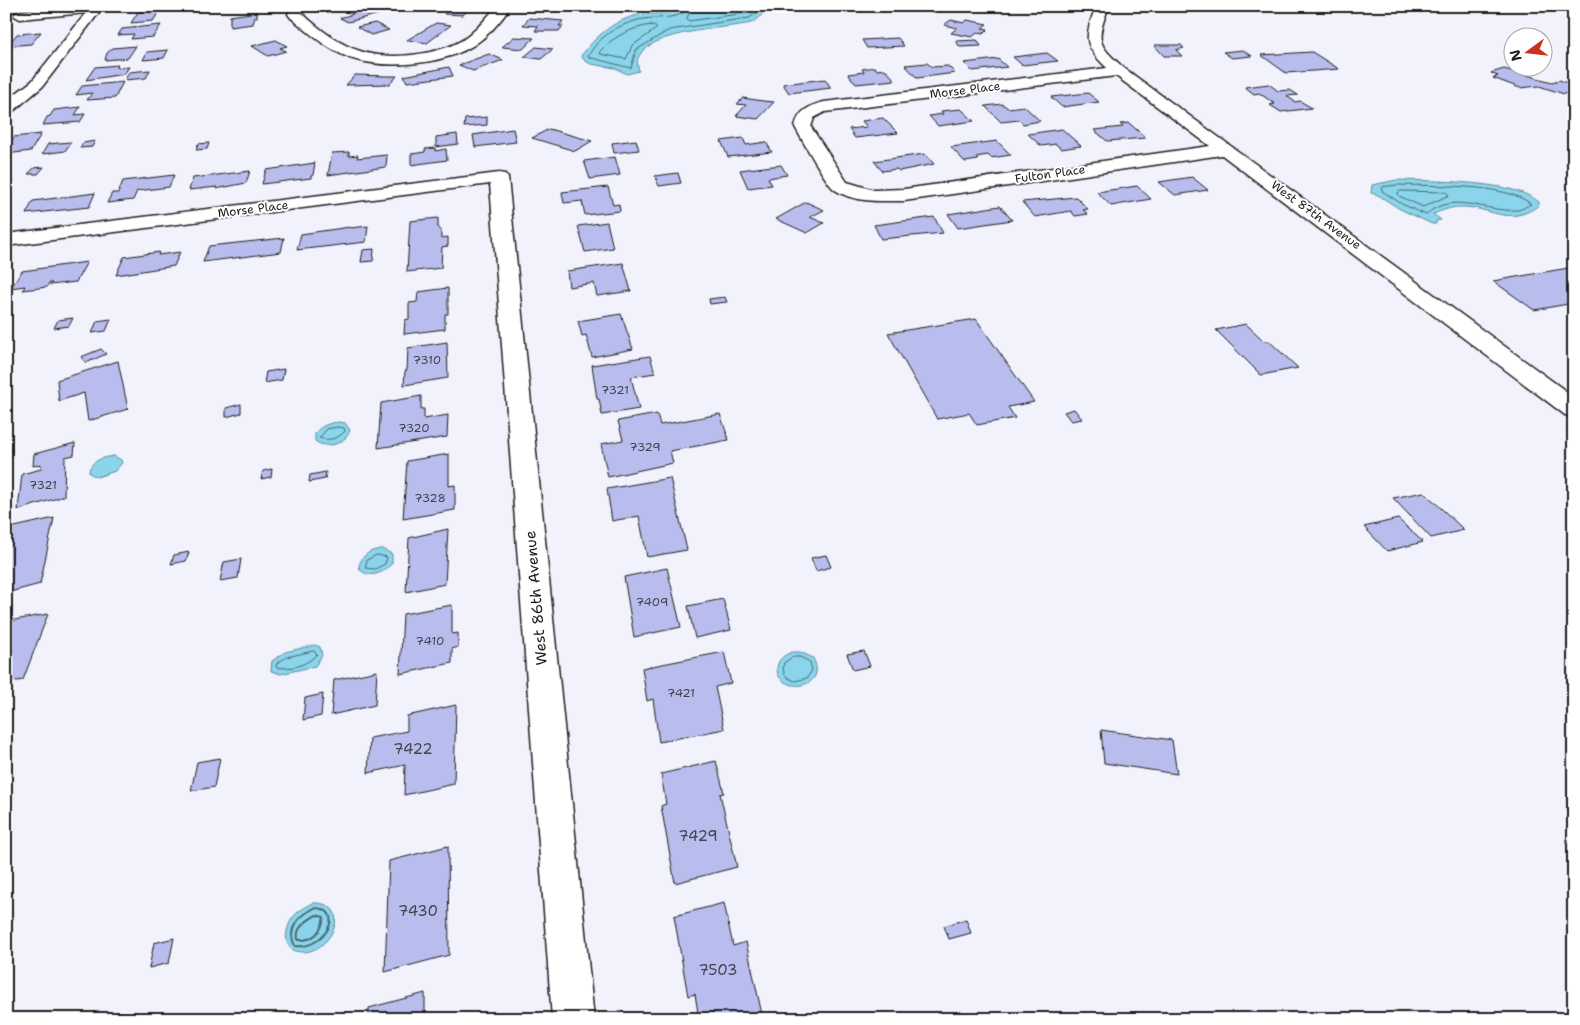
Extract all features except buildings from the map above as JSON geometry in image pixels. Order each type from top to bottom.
[{"type":"street","points":[[298,6],[296,14],[308,27],[354,54],[390,59],[430,55],[469,42],[504,6]]},
{"type":"street","name":"West 87th Avenue","points":[[1103,6],[1092,38],[1094,45],[1103,57],[1119,71],[1354,243],[1574,408]]},
{"type":"street","points":[[20,15],[97,7]]},
{"type":"street","points":[[6,109],[37,84],[97,7]]},
{"type":"street","name":"Morse Place","points":[[812,110],[838,105],[1119,71]]},
{"type":"street","points":[[6,87],[37,84]]},
{"type":"street","name":"Fulton Place","points":[[812,110],[804,118],[803,126],[840,186],[855,192],[874,196],[907,194],[1225,149]]},
{"type":"street","name":"Morse Place","points":[[6,240],[499,178]]},
{"type":"street","name":"West 86th Avenue","points":[[499,178],[573,1019]]},
{"type":"water","points":[[684,6],[762,6],[763,12],[760,17],[751,23],[690,32],[659,41],[647,47],[639,56],[637,62],[639,71],[627,74],[615,68],[591,64],[581,56],[592,42],[606,30],[629,17],[672,12]]},
{"type":"water","points":[[1397,180],[1471,183],[1511,189],[1527,195],[1539,202],[1539,205],[1528,212],[1518,215],[1499,214],[1460,207],[1446,209],[1433,214],[1441,220],[1436,221],[1436,224],[1432,224],[1371,193],[1372,185]]},
{"type":"water","points":[[339,422],[345,423],[350,430],[344,439],[330,445],[319,444],[315,441],[315,433],[320,428]]},
{"type":"water","points":[[114,456],[121,460],[122,463],[115,471],[97,477],[89,473],[91,465],[105,457]]},
{"type":"water","points":[[382,549],[392,554],[392,563],[389,567],[377,574],[364,573],[360,570],[360,562],[365,556],[374,550]]},
{"type":"water","points":[[315,645],[320,647],[322,655],[315,666],[281,674],[271,671],[272,661],[285,652]]},
{"type":"water","points":[[792,652],[800,652],[813,658],[816,669],[814,677],[809,683],[792,685],[785,682],[779,676],[777,668],[780,660]]},
{"type":"water","points":[[313,903],[326,905],[333,910],[336,918],[334,927],[330,936],[314,950],[297,951],[288,945],[287,934],[290,922],[296,914]]}]
